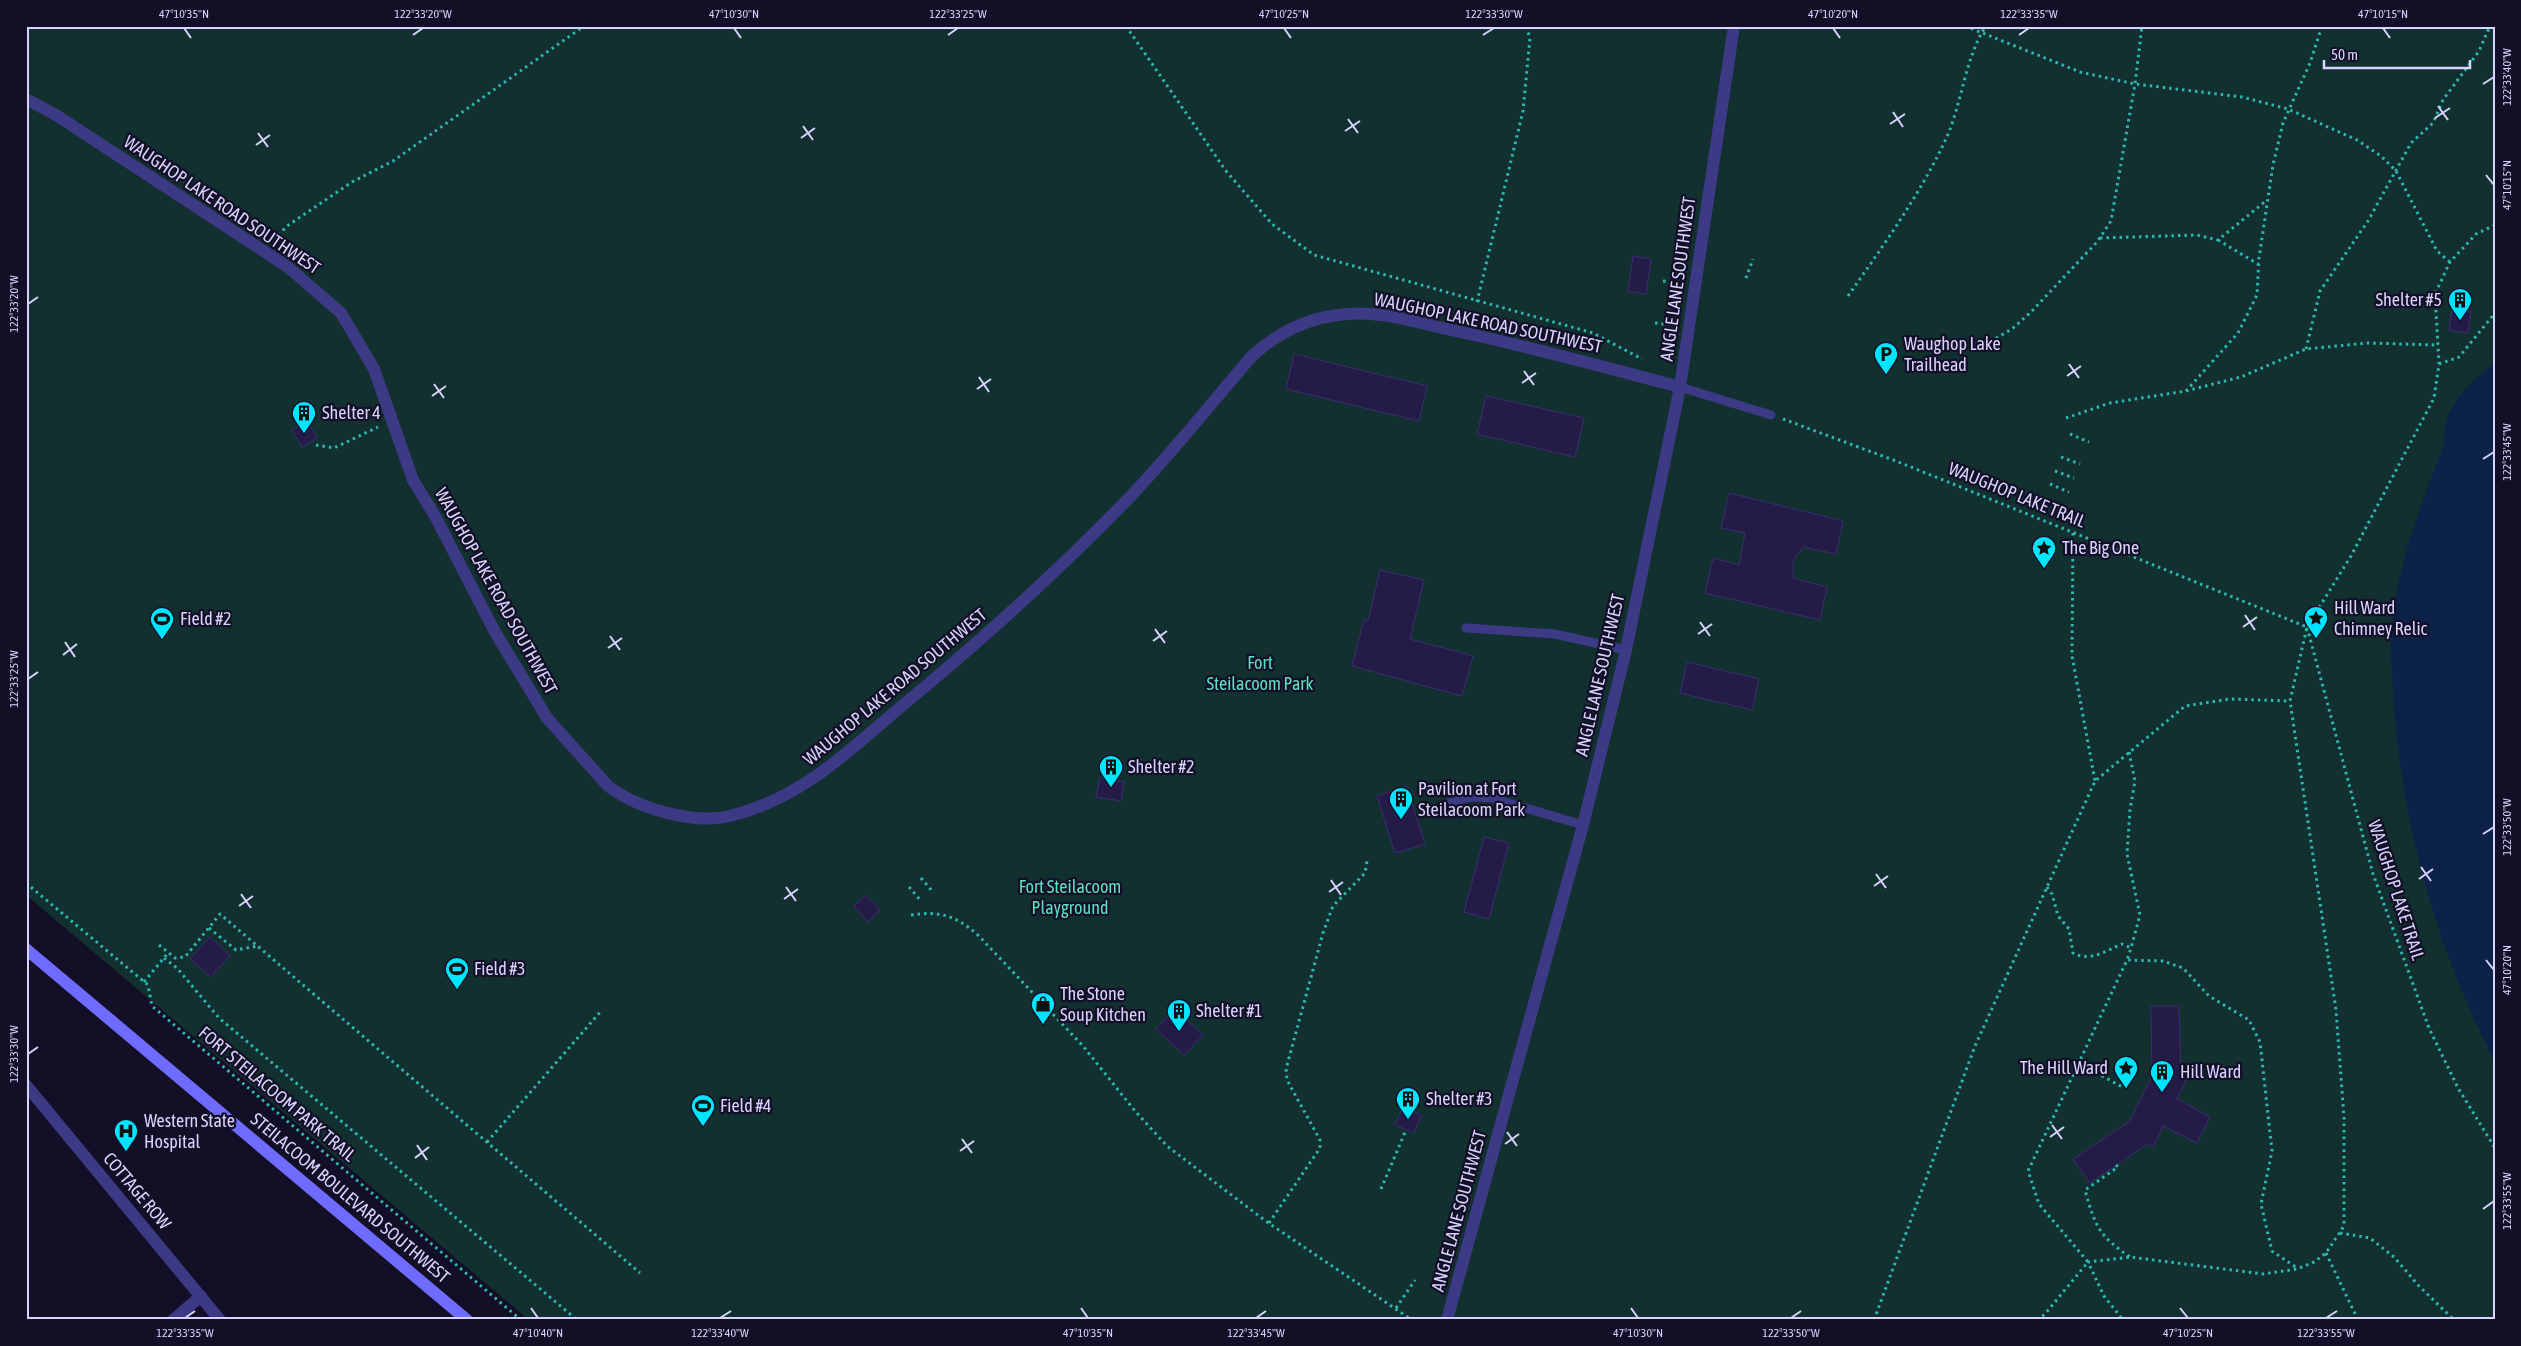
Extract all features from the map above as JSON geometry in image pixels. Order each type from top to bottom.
[{"type":"main road","name":"STEILACOOM BOULEVARD SOUTHWEST","points":[[26,949],[467,1320]]},
{"type":"street","name":"ANGLE LANE SOUTHWEST","points":[[1447,1320],[1583,825],[1626,650],[1680,387],[1734,26]]},
{"type":"street","name":"WAUGHOP LAKE ROAD SOUTHWEST","points":[[26,98],[56,115],[267,253],[307,282],[341,313],[359,340],[374,369],[413,480],[435,516],[499,640],[547,718],[608,786],[619,794],[650,809],[692,816],[728,817],[764,805],[811,782],[840,760],[958,659],[1058,569],[1129,498],[1251,357],[1265,344],[1299,325],[1337,315],[1358,313],[1387,316],[1504,341],[1680,387]]},
{"type":"street","name":"COTTAGE ROW","points":[[26,1085],[220,1320]]},
{"type":"street","points":[[173,1320],[201,1296]]},
{"type":"lane","name":"WAUGHOP LAKE ROAD SOUTHWEST","points":[[1680,387],[1771,415]]},
{"type":"lane","points":[[1466,628],[1555,634],[1626,650]]},
{"type":"lane","points":[[1449,803],[1471,797],[1492,798],[1583,825]]},
{"type":"path","points":[[267,253],[275,239],[287,226],[352,182],[393,161],[584,26]]},
{"type":"path","points":[[1126,26],[1226,171],[1272,224],[1314,255],[1593,333],[1649,363]]},
{"type":"path","points":[[1478,302],[1523,111],[1530,38],[1526,26]]},
{"type":"path","points":[[1965,26],[2080,72],[2135,84],[2242,97],[2288,109],[2357,140],[2381,156],[2396,171],[2437,252],[2450,262]]},
{"type":"path","points":[[1848,296],[1910,205],[1945,142],[1957,114],[1976,42],[1986,26]]},
{"type":"path","points":[[1979,348],[2012,329],[2032,311],[2100,238],[2111,221],[2135,84],[2142,26]]},
{"type":"path","points":[[2186,391],[2238,333],[2257,295],[2258,264],[2273,165],[2288,109],[2310,63],[2322,26]]},
{"type":"path","points":[[2306,349],[2320,291],[2368,222],[2411,144],[2433,123],[2443,100],[2479,51],[2490,26]]},
{"type":"path","points":[[2218,240],[2268,200]]},
{"type":"path","points":[[2036,1320],[2044,1314],[2088,1262],[2130,1257],[2263,1274],[2297,1269],[2326,1254],[2344,1226],[2344,1118],[2336,1010],[2290,701],[2306,627],[2351,556],[2434,398],[2439,364],[2435,294],[2450,262],[2476,234],[2495,225]]},
{"type":"path","points":[[2100,238],[2197,235],[2218,240],[2258,264]]},
{"type":"path","points":[[1746,278],[1753,259]]},
{"type":"path","points":[[2439,364],[2459,357],[2495,313]]},
{"type":"path","points":[[2066,418],[2110,403],[2186,391],[2241,377],[2306,349],[2368,343],[2437,345]]},
{"type":"path","name":"WAUGHOP LAKE TRAIL","points":[[1771,415],[1896,461],[2306,627],[2373,874],[2428,1028],[2458,1088],[2495,1148]]},
{"type":"path","points":[[316,445],[334,448],[380,427]]},
{"type":"path","points":[[2070,434],[2089,442]]},
{"type":"path","points":[[2061,456],[2080,464]]},
{"type":"path","points":[[2055,471],[2074,478]]},
{"type":"path","points":[[2050,484],[2069,492]]},
{"type":"path","points":[[2073,532],[2072,656],[2095,781]]},
{"type":"path","points":[[1874,1320],[1974,1046],[2095,781],[2185,706],[2230,699],[2290,701]]},
{"type":"path","points":[[2123,1320],[2104,1296],[2088,1262],[2039,1204],[2028,1171],[2127,960],[2140,915],[2127,854],[2130,810],[2135,782],[2130,752]]},
{"type":"path","points":[[1269,1223],[1320,1148],[1320,1140],[1287,1080],[1286,1069],[1326,924],[1333,906],[1364,873],[1367,861]]},
{"type":"path","points":[[921,878],[932,891]]},
{"type":"path","points":[[26,883],[144,982],[168,953]]},
{"type":"path","points":[[909,887],[921,901]]},
{"type":"path","points":[[2047,887],[2052,894],[2058,916],[2069,929],[2073,953],[2079,957],[2097,956],[2122,944],[2131,948]]},
{"type":"path","points":[[911,915],[928,913],[946,915],[960,920],[977,934],[1084,1046],[1135,1111],[1168,1146],[1269,1223],[1412,1320]]},
{"type":"path","points":[[159,945],[176,958],[185,958],[220,914],[640,1273]]},
{"type":"path","points":[[209,928],[236,950],[258,946]]},
{"type":"path","points":[[164,958],[177,968],[219,1018],[577,1320]]},
{"type":"path","points":[[2127,960],[2163,961],[2183,968],[2209,996],[2249,1020],[2260,1042],[2272,1151],[2261,1204],[2272,1251],[2297,1269]]},
{"type":"path","name":"FORT STEILACOOM PARK TRAIL","points":[[144,982],[148,985],[152,1006],[521,1320]]},
{"type":"path","points":[[487,1142],[602,1010]]},
{"type":"path","points":[[2079,1064],[2124,1088]]},
{"type":"path","points":[[1381,1189],[1406,1130]]},
{"type":"path","points":[[2116,1165],[2118,1167],[2085,1190],[2097,1228],[2111,1244],[2130,1257]]},
{"type":"path","points":[[2340,1233],[2370,1238],[2394,1257],[2418,1285],[2454,1320]]},
{"type":"path","points":[[2326,1254],[2358,1320]]},
{"type":"path","points":[[1396,1308],[1415,1280]]},
{"type":"path","points":[[2042,1320],[2044,1314]]},
{"type":"green space","name":"Fort Steilacoom Park","points":[[26,26],[2495,26],[2495,1320],[529,1320],[26,895]]},
{"type":"water","points":[[2495,363],[2495,1062],[2456,977],[2440,933],[2415,844],[2399,752],[2394,706],[2391,638],[2396,595],[2406,552],[2442,449],[2445,425],[2449,414],[2465,389]]},
{"type":"building","points":[[1633,256],[1651,259],[1646,294],[1628,291]]},
{"type":"building","name":"Shelter #5","points":[[2452,310],[2471,312],[2468,333],[2449,330]]},
{"type":"building","points":[[1294,354],[1427,386],[1419,421],[1286,389]]},
{"type":"building","points":[[1486,396],[1584,418],[1575,457],[1477,434]]},
{"type":"building","name":"Shelter 4","points":[[307,421],[317,438],[302,447],[292,430]]},
{"type":"building","points":[[1729,493],[1843,521],[1836,554],[1803,547],[1793,561],[1793,578],[1827,587],[1820,620],[1705,593],[1713,558],[1739,565],[1745,533],[1721,528]]},
{"type":"building","points":[[1380,570],[1424,580],[1410,639],[1473,656],[1462,696],[1352,666],[1364,620],[1368,621]]},
{"type":"building","points":[[1687,662],[1759,679],[1752,710],[1680,693]]},
{"type":"building","name":"Shelter #2","points":[[1100,778],[1124,782],[1121,801],[1096,797]]},
{"type":"building","name":"Pavilion at Fort Steilacoom Park","points":[[1407,786],[1425,844],[1395,853],[1377,796]]},
{"type":"building","points":[[1484,837],[1509,843],[1489,919],[1464,912]]},
{"type":"building","points":[[866,895],[880,910],[868,922],[854,906]]},
{"type":"building","points":[[210,937],[230,955],[211,977],[190,959]]},
{"type":"building","name":"Hill Ward","points":[[2151,1006],[2179,1006],[2181,1075],[2187,1078],[2177,1099],[2210,1117],[2197,1143],[2163,1126],[2153,1147],[2147,1144],[2090,1183],[2073,1159],[2130,1121],[2152,1076]]},
{"type":"building","name":"Shelter #1","points":[[1175,1009],[1203,1035],[1184,1055],[1156,1029]]},
{"type":"building","name":"Shelter #3","points":[[1403,1107],[1421,1115],[1414,1133],[1395,1125]]},
{"type":"place","name":"Shelter #5","points":[[2460,321]]},
{"type":"place","name":"Waughop Lake Trailhead","points":[[1886,375]]},
{"type":"place","name":"Shelter 4","points":[[304,434]]},
{"type":"place","name":"The Big One","points":[[2044,569]]},
{"type":"place","name":"Hill Ward Chimney Relic","points":[[2316,639]]},
{"type":"place","name":"Field #2","points":[[162,640]]},
{"type":"place","name":"Shelter #2","points":[[1111,788]]},
{"type":"place","name":"Pavilion at Fort Steilacoom Park","points":[[1401,820]]},
{"type":"place","name":"Field #3","points":[[457,990]]},
{"type":"place","name":"The Stone Soup Kitchen","points":[[1043,1025]]},
{"type":"place","name":"Shelter #1","points":[[1179,1032]]},
{"type":"place","name":"The Hill Ward","points":[[2126,1089]]},
{"type":"place","name":"Hill Ward","points":[[2162,1093]]},
{"type":"place","name":"Shelter #3","points":[[1408,1120]]},
{"type":"place","name":"Field #4","points":[[703,1127]]},
{"type":"place","name":"Western State Hospital","points":[[126,1152]]},
{"type":"park label","name":"Fort Steilacoom Playground","points":[[1070,898]]}]
